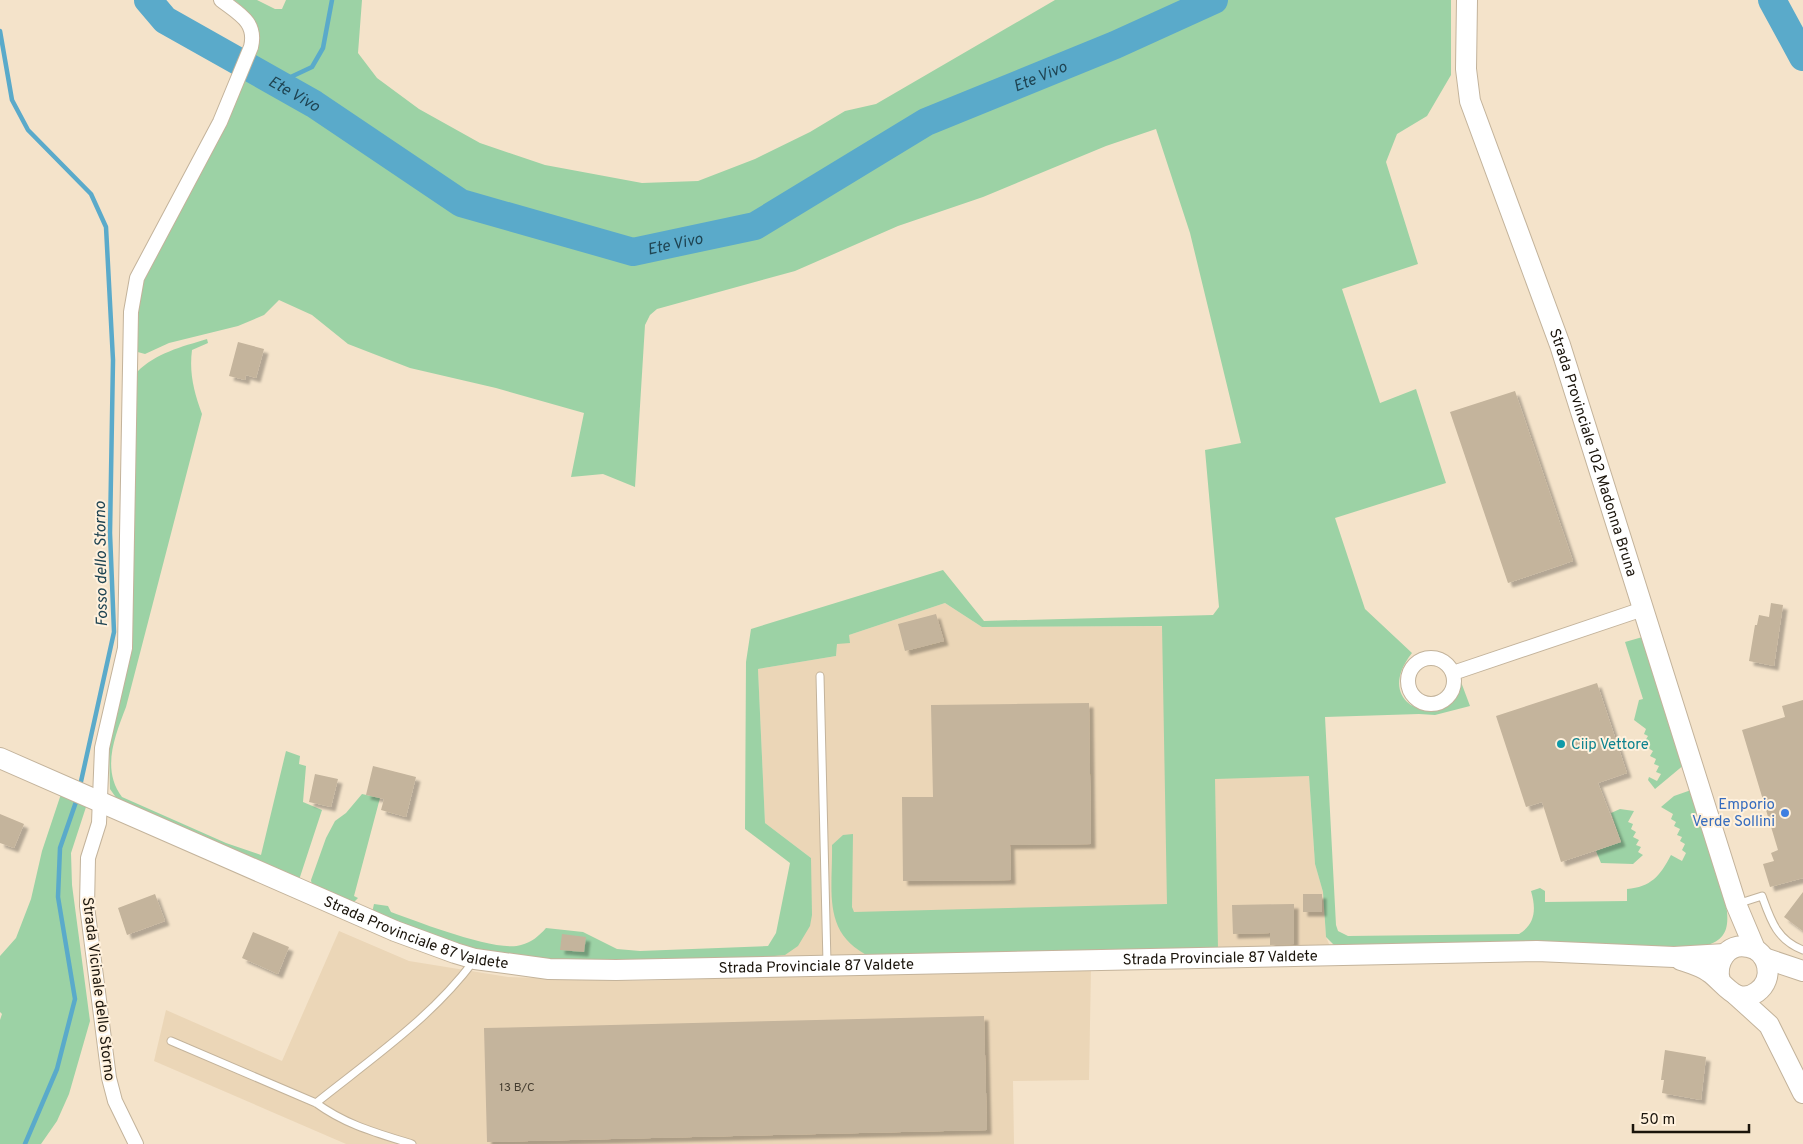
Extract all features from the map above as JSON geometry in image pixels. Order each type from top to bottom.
[{"type":"main road","name":"Strada Provinciale 102 Madonna Bruna","points":[[1467,0],[1466,68],[1470,101],[1560,345],[1736,904],[1760,953]]},
{"type":"main road","name":"Strada Provinciale 87 Valdete","points":[[0,758],[395,931],[475,959],[550,969],[606,970],[827,966],[1537,951],[1674,957],[1726,953]]},
{"type":"main road","name":"Strada Provinciale 102 Madonna Bruna","points":[[1726,953],[1735,924],[1736,904]]},
{"type":"main road","points":[[1769,1025],[1736,995],[1724,987],[1720,981],[1718,967],[1726,953],[1740,946],[1803,971]]},
{"type":"main road","points":[[1760,953],[1768,974],[1765,984],[1769,1025],[1803,1093]]},
{"type":"main road","name":"Strada Provinciale 87 Valdete","points":[[1674,957],[1709,972],[1720,981]]},
{"type":"main road","points":[[1736,995],[1752,995],[1765,984],[1803,975]]},
{"type":"street","name":"Strada Vicinale dello Storno","points":[[136,1144],[115,1101],[109,1078],[86,906],[88,858],[99,823],[94,799],[102,748],[124,648],[131,312],[137,278],[220,122],[251,47],[253,36],[250,25],[222,0]]},
{"type":"street","points":[[1452,673],[1644,609]]},
{"type":"lane","points":[[820,676],[827,966]]},
{"type":"lane","points":[[1736,904],[1762,896],[1774,928],[1794,946],[1803,950]]},
{"type":"lane","points":[[316,1103],[426,1014],[456,985],[475,959]]},
{"type":"lane","points":[[170,1040],[316,1103],[336,1118],[354,1126],[412,1144]]},
{"type":"shaded area","points":[[945,603],[982,627],[1213,626],[1309,776],[1315,864],[1323,892],[1326,937],[1337,962],[1091,968],[1089,1080],[1013,1081],[1014,1144],[346,1144],[154,1061],[166,1010],[282,1061],[339,931],[409,961],[508,977],[629,981],[707,979],[708,961],[785,955],[811,858],[765,823],[758,669],[836,656],[837,644],[849,635]]},
{"type":"green space","points":[[234,0],[257,0],[275,9],[282,9],[286,0],[362,0],[358,53],[377,78],[419,109],[480,143],[545,165],[642,183],[698,181],[755,159],[810,132],[845,111],[876,104],[1055,0],[1451,0],[1451,75],[1427,116],[1397,134],[1386,162],[1418,264],[1342,289],[1380,403],[1416,389],[1446,483],[1335,518],[1365,609],[1412,653],[1401,673],[1400,689],[1406,700],[1416,708],[1430,710],[1442,707],[1452,698],[1457,683],[1461,682],[1470,706],[1435,715],[1325,717],[1336,925],[1338,931],[1348,936],[1519,934],[1525,930],[1532,920],[1534,903],[1531,891],[1540,888],[1545,891],[1545,902],[1627,901],[1627,889],[1649,883],[1663,869],[1671,855],[1682,861],[1686,853],[1682,850],[1685,844],[1680,841],[1682,837],[1677,835],[1680,829],[1674,826],[1676,822],[1671,819],[1673,814],[1661,807],[1674,796],[1694,789],[1726,904],[1727,921],[1721,938],[1709,945],[1700,947],[1334,945],[1326,937],[1323,892],[1315,864],[1309,776],[1215,779],[1218,949],[871,957],[855,947],[844,936],[837,924],[833,910],[832,845],[843,835],[853,834],[852,907],[854,912],[1167,904],[1162,626],[982,627],[945,603],[849,635],[850,643],[837,644],[836,656],[758,669],[765,823],[811,858],[812,915],[810,926],[798,946],[785,955],[744,959],[558,963],[469,950],[372,913],[374,904],[388,906],[391,912],[437,929],[476,940],[510,946],[529,942],[546,928],[583,932],[617,949],[640,951],[768,946],[776,933],[790,863],[745,829],[746,662],[751,629],[943,570],[984,621],[1213,615],[1219,607],[1205,450],[1241,443],[1190,233],[1156,129],[1106,146],[983,197],[898,226],[795,271],[657,309],[650,315],[645,325],[635,487],[603,474],[571,477],[584,413],[496,388],[410,368],[348,344],[312,315],[279,300],[264,315],[238,326],[169,343],[145,354],[134,351],[138,290],[256,38],[254,21],[248,12]]},
{"type":"green space","points":[[207,339],[208,343],[192,350],[191,367],[193,382],[202,414],[126,707],[114,741],[111,764],[112,775],[122,797],[226,843],[261,855],[286,751],[300,756],[299,764],[306,766],[303,802],[322,810],[299,880],[117,799],[110,789],[109,743],[129,641],[137,372],[144,365],[161,355]]},
{"type":"green space","points":[[1646,636],[1685,764],[1655,789],[1648,780],[1649,777],[1657,781],[1661,774],[1656,772],[1659,766],[1654,764],[1656,759],[1650,756],[1653,751],[1648,748],[1650,744],[1645,741],[1648,736],[1644,734],[1646,729],[1634,720],[1639,700],[1643,699],[1625,642]]},
{"type":"green space","points":[[61,794],[86,807],[71,853],[72,885],[90,1021],[69,1094],[57,1121],[41,1144],[0,1144],[0,1020],[2,1014],[0,1012],[0,956],[16,938],[31,899],[42,851]]},
{"type":"green space","points":[[362,794],[380,798],[354,896],[358,898],[352,904],[312,886],[311,880],[326,838],[335,821],[346,813]]},
{"type":"green space","points":[[1620,809],[1634,811],[1628,822],[1633,824],[1631,829],[1636,832],[1633,837],[1639,840],[1636,845],[1641,847],[1638,852],[1643,855],[1633,864],[1601,863],[1596,851],[1621,842],[1611,813]]},
{"type":"building","points":[[238,342],[264,349],[256,378],[246,375],[245,380],[229,376]]},
{"type":"building","points":[[1515,391],[1573,561],[1508,583],[1450,412]]},
{"type":"building","points":[[1771,603],[1783,605],[1774,666],[1749,661],[1755,625],[1757,625],[1759,615],[1769,617]]},
{"type":"building","points":[[936,614],[944,641],[905,651],[898,624]]},
{"type":"building","name":"Ciip Vettore","points":[[1597,683],[1627,773],[1598,783],[1621,842],[1561,862],[1542,802],[1526,807],[1496,716]]},
{"type":"building","name":"Emporio Verde Sollini","points":[[1803,700],[1803,878],[1770,887],[1763,864],[1774,861],[1771,853],[1778,850],[1742,730],[1785,717],[1782,706]]},
{"type":"building","points":[[1089,703],[1091,844],[1010,845],[1011,880],[903,881],[902,797],[933,797],[931,705]]},
{"type":"building","points":[[373,766],[416,777],[406,817],[381,810],[384,799],[366,795]]},
{"type":"building","points":[[315,774],[338,779],[331,807],[309,802]]},
{"type":"building","points":[[0,814],[24,824],[14,848],[0,843]]},
{"type":"building","points":[[1803,892],[1803,931],[1784,917]]},
{"type":"building","points":[[155,894],[165,921],[127,935],[118,908]]},
{"type":"building","points":[[1303,894],[1322,894],[1322,912],[1303,912]]},
{"type":"building","points":[[1294,904],[1294,944],[1270,945],[1270,933],[1233,934],[1232,905]]},
{"type":"building","points":[[253,932],[289,947],[278,974],[242,958]]},
{"type":"building","points":[[562,934],[586,937],[584,952],[560,950]]},
{"type":"building","points":[[984,1016],[987,1130],[487,1142],[484,1028]]},
{"type":"building","points":[[1665,1050],[1706,1057],[1701,1100],[1662,1093],[1664,1080],[1661,1080]]},
{"type":"waterway","name":"Ete Vivo","points":[[148,0],[165,20],[314,104],[461,203],[633,252],[755,226],[926,122],[1115,45],[1214,0]]},
{"type":"waterway","points":[[278,83],[312,67],[323,48],[332,0]]},
{"type":"waterway","name":"Ete Vivo","points":[[1772,0],[1803,57]]},
{"type":"waterway","name":"Fosso dello Storno","points":[[0,31],[12,100],[28,130],[91,194],[106,227],[113,360],[110,533],[114,632],[80,786]]},
{"type":"waterway","name":"Fosso dello Storno","points":[[25,1144],[57,1069],[75,999],[58,897],[60,848],[77,799]]},
{"type":"place","name":"Ciip Vettore","points":[[1561,744]]},
{"type":"place","name":"Emporio Verde Sollini","points":[[1785,813]]}]
